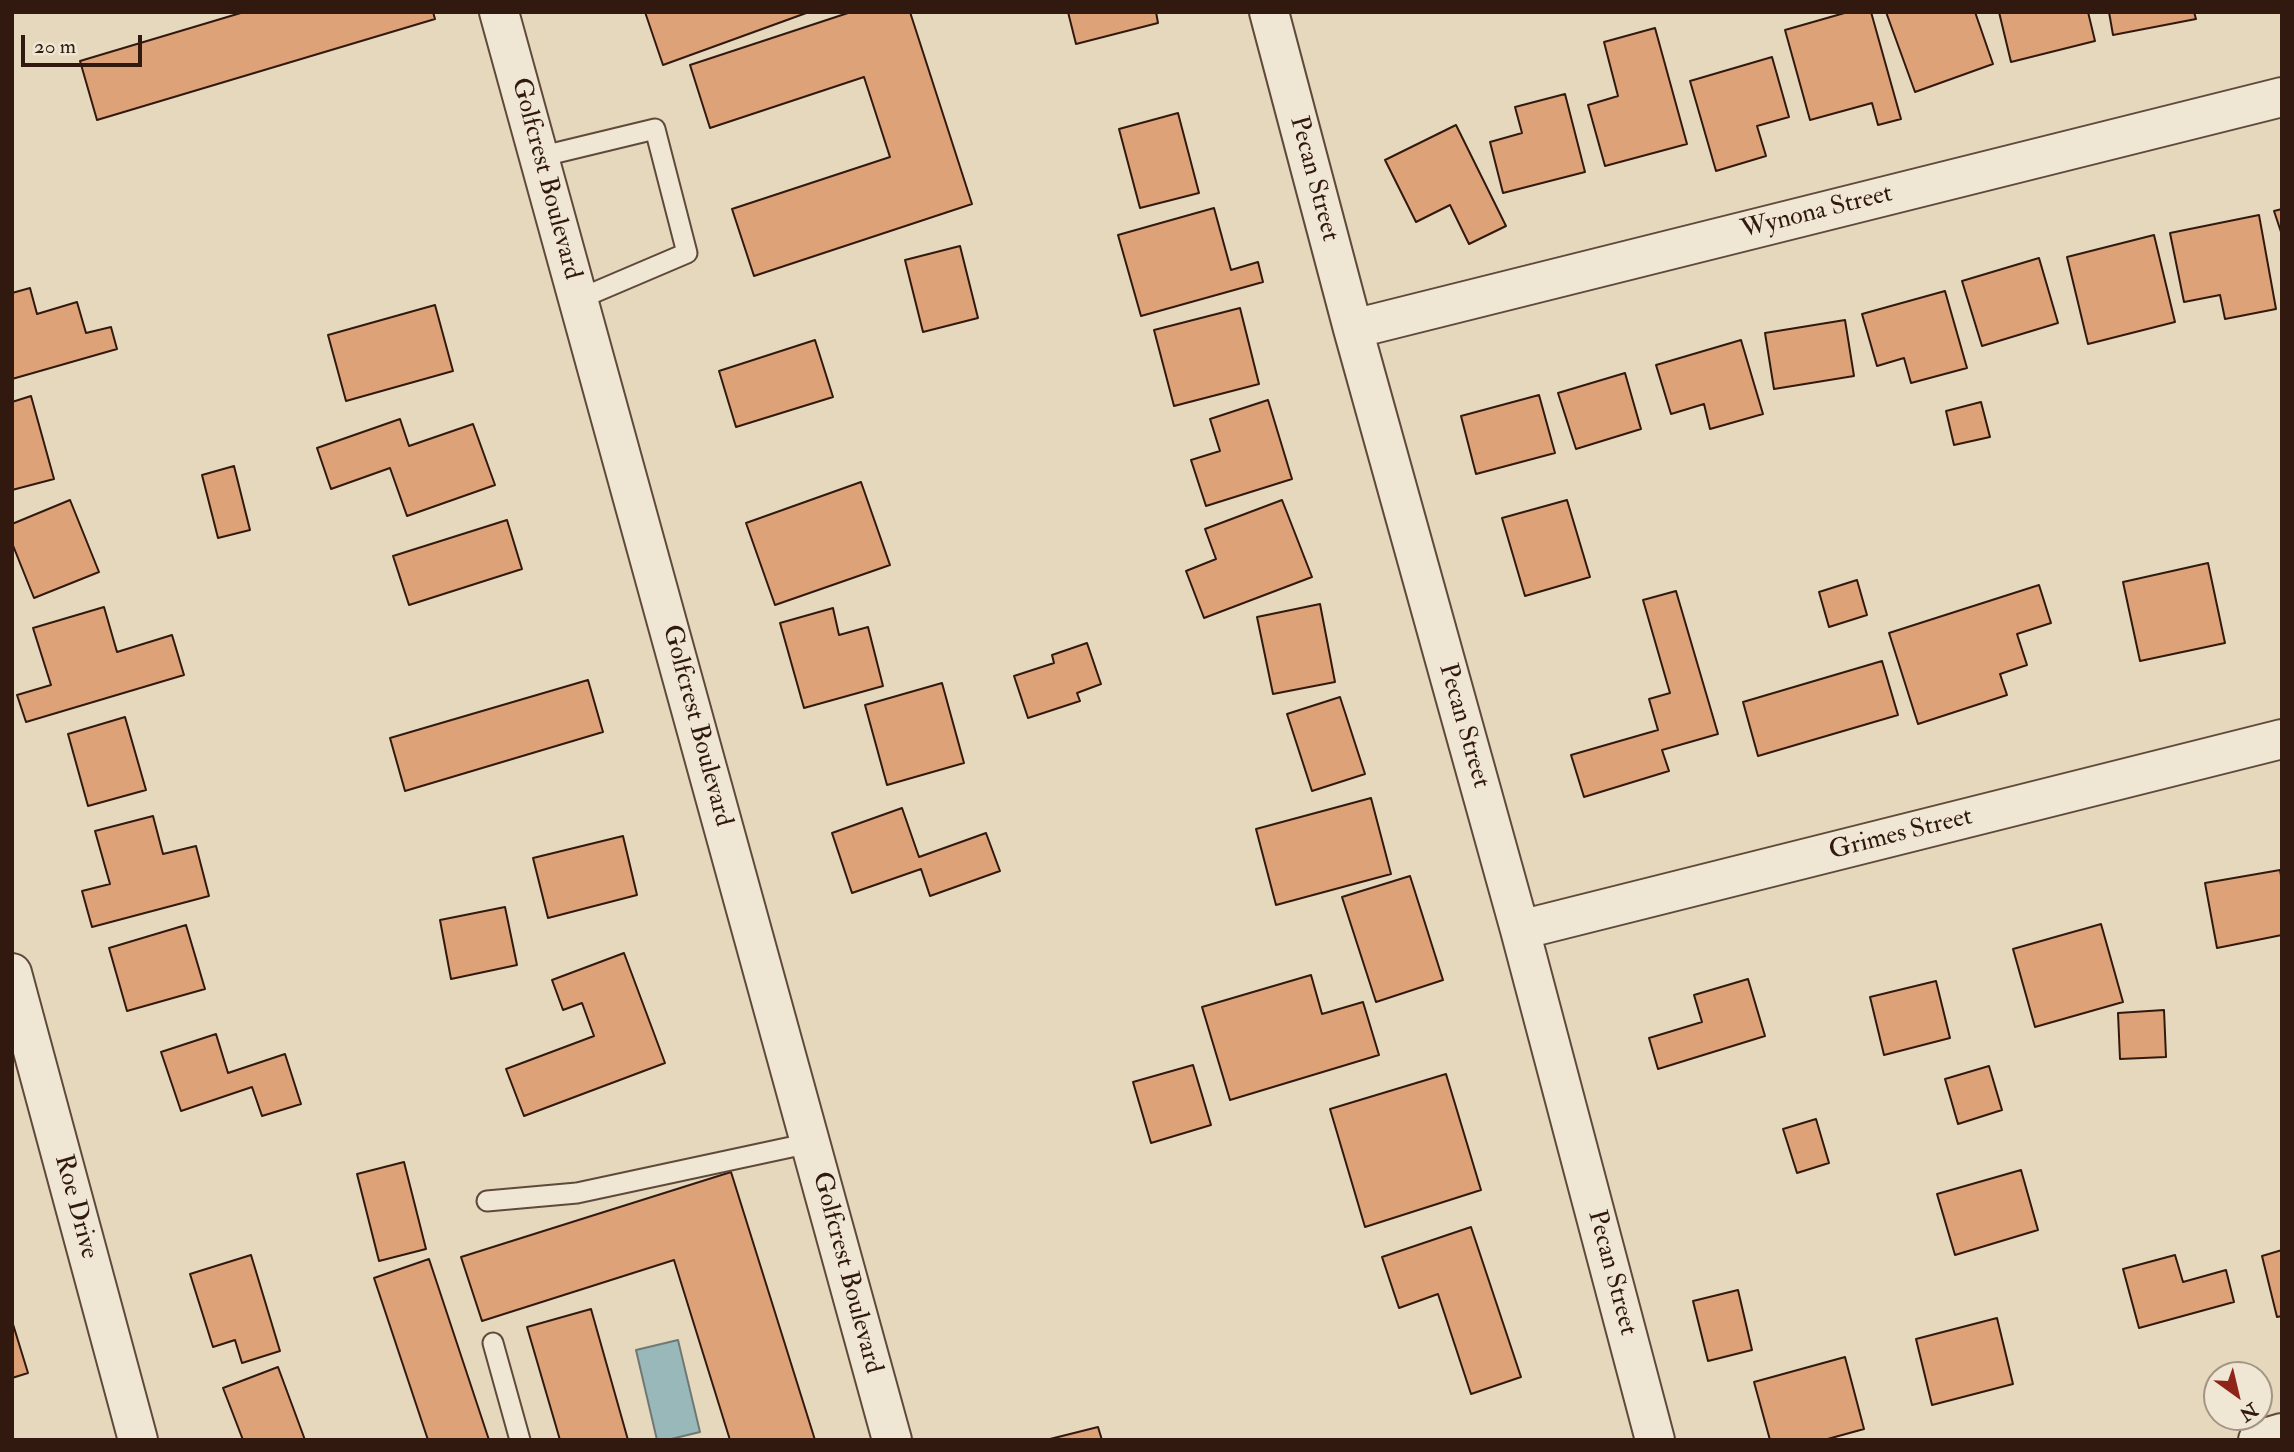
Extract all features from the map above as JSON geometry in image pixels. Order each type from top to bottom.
[{"type":"street","name":"Golfcrest Boulevard","points":[[499,12],[892,1440]]},
{"type":"street","name":"Pecan Street","points":[[1269,12],[1353,329],[1520,930],[1655,1440]]},
{"type":"street","name":"Wynona Street","points":[[1353,329],[2282,97]]},
{"type":"street","name":"Grimes Street","points":[[1520,930],[2282,739]]},
{"type":"street","name":"Roe Drive","points":[[12,974],[138,1440]]},
{"type":"street","points":[[2258,1440],[2282,1433]]},
{"type":"lane","points":[[539,157],[654,129],[687,253],[579,299]]},
{"type":"lane","points":[[487,1201],[577,1193],[810,1143]]},
{"type":"lane","points":[[493,1343],[520,1440]]},
{"type":"water","points":[[678,1340],[700,1432],[657,1440],[636,1350]]},
{"type":"building","points":[[244,12],[433,12],[435,19],[97,120],[80,61]]},
{"type":"building","points":[[645,12],[809,12],[663,65]]},
{"type":"building","points":[[851,12],[910,12],[972,204],[754,276],[732,209],[890,157],[864,77],[710,128],[690,65]]},
{"type":"building","points":[[1068,12],[1156,12],[1158,23],[1076,44]]},
{"type":"building","points":[[1848,12],[1871,12],[1901,119],[1878,125],[1872,103],[1810,120],[1785,30]]},
{"type":"building","points":[[1886,12],[1975,12],[1993,64],[1915,92]]},
{"type":"building","points":[[1999,12],[2088,12],[2095,41],[2011,62]]},
{"type":"building","points":[[2109,12],[2194,12],[2196,19],[2113,35]]},
{"type":"building","points":[[1655,28],[1687,144],[1605,166],[1588,105],[1618,96],[1604,42]]},
{"type":"building","points":[[1772,57],[1789,117],[1757,126],[1766,156],[1716,171],[1690,81]]},
{"type":"building","points":[[1565,94],[1585,172],[1503,193],[1490,142],[1522,133],[1515,107]]},
{"type":"building","points":[[1178,113],[1199,193],[1140,208],[1119,129]]},
{"type":"building","points":[[1456,125],[1506,226],[1469,244],[1450,205],[1416,222],[1385,160]]},
{"type":"building","points":[[1214,208],[1231,270],[1258,262],[1263,282],[1141,316],[1118,235]]},
{"type":"building","points":[[2282,209],[2282,235],[2274,211]]},
{"type":"building","points":[[2259,215],[2276,309],[2225,319],[2220,295],[2184,302],[2170,233]]},
{"type":"building","points":[[2154,235],[2175,322],[2088,344],[2067,257]]},
{"type":"building","points":[[960,246],[978,318],[923,332],[905,260]]},
{"type":"building","points":[[2039,258],[2058,323],[1982,346],[1962,281]]},
{"type":"building","points":[[30,288],[37,314],[77,302],[86,333],[111,327],[117,349],[12,379],[12,293]]},
{"type":"building","points":[[1945,291],[1967,368],[1911,383],[1904,358],[1877,366],[1862,314]]},
{"type":"building","points":[[435,305],[453,371],[346,401],[328,335]]},
{"type":"building","points":[[1240,308],[1259,384],[1174,406],[1154,330]]},
{"type":"building","points":[[1845,320],[1854,376],[1774,389],[1765,333]]},
{"type":"building","points":[[815,340],[833,397],[736,427],[719,371]]},
{"type":"building","points":[[1741,340],[1763,414],[1710,429],[1704,404],[1671,414],[1656,365]]},
{"type":"building","points":[[1625,373],[1641,429],[1576,449],[1558,393]]},
{"type":"building","points":[[1539,395],[1555,453],[1476,474],[1461,416]]},
{"type":"building","points":[[31,396],[54,479],[12,490],[12,402]]},
{"type":"building","points":[[1268,400],[1292,479],[1206,506],[1191,460],[1220,451],[1210,419]]},
{"type":"building","points":[[1981,402],[1990,437],[1954,445],[1946,411]]},
{"type":"building","points":[[400,419],[409,446],[473,424],[495,485],[407,516],[390,468],[331,489],[317,448]]},
{"type":"building","points":[[234,466],[250,530],[218,538],[202,475]]},
{"type":"building","points":[[861,482],[890,565],[775,605],[746,523]]},
{"type":"building","points":[[70,500],[99,572],[34,598],[12,543],[12,524]]},
{"type":"building","points":[[1282,500],[1312,577],[1204,618],[1186,571],[1216,559],[1205,529]]},
{"type":"building","points":[[1567,500],[1590,577],[1525,596],[1502,518]]},
{"type":"building","points":[[507,520],[522,569],[409,605],[393,556]]},
{"type":"building","points":[[2208,563],[2225,643],[2140,661],[2123,582]]},
{"type":"building","points":[[1857,580],[1867,615],[1829,627],[1819,592]]},
{"type":"building","points":[[2039,585],[2051,623],[2017,634],[2027,665],[2000,674],[2007,695],[1918,724],[1889,633]]},
{"type":"building","points":[[1676,591],[1718,734],[1662,750],[1669,771],[1584,797],[1571,755],[1658,730],[1649,699],[1670,693],[1643,600]]},
{"type":"building","points":[[1320,604],[1335,682],[1273,694],[1257,617]]},
{"type":"building","points":[[104,607],[117,652],[172,635],[184,675],[26,722],[17,695],[51,685],[33,628]]},
{"type":"building","points":[[833,608],[839,635],[868,627],[883,686],[804,708],[780,623]]},
{"type":"building","points":[[1087,643],[1101,684],[1077,693],[1080,701],[1028,718],[1014,676],[1054,663],[1052,655]]},
{"type":"building","points":[[1882,661],[1898,715],[1758,756],[1743,702]]},
{"type":"building","points":[[588,680],[603,732],[405,791],[390,738]]},
{"type":"building","points":[[942,683],[964,763],[887,785],[865,705]]},
{"type":"building","points":[[1340,697],[1365,774],[1312,791],[1287,714]]},
{"type":"building","points":[[125,717],[146,790],[88,806],[68,734]]},
{"type":"building","points":[[1371,798],[1391,874],[1276,905],[1256,829]]},
{"type":"building","points":[[902,808],[919,857],[986,833],[1000,871],[930,896],[921,869],[852,893],[832,833]]},
{"type":"building","points":[[153,816],[163,854],[196,846],[209,896],[92,927],[82,891],[110,884],[95,831]]},
{"type":"building","points":[[623,836],[637,895],[548,918],[533,858]]},
{"type":"building","points":[[2280,870],[2282,935],[2217,948],[2205,883]]},
{"type":"building","points":[[1410,876],[1443,980],[1376,1002],[1342,897]]},
{"type":"building","points":[[505,907],[517,965],[451,979],[440,920]]},
{"type":"building","points":[[2101,924],[2123,1002],[2035,1027],[2013,949]]},
{"type":"building","points":[[186,925],[205,989],[127,1011],[109,948]]},
{"type":"building","points":[[624,953],[665,1063],[524,1116],[506,1069],[594,1036],[582,1003],[563,1010],[552,980]]},
{"type":"building","points":[[1311,975],[1322,1014],[1363,1002],[1379,1055],[1230,1100],[1202,1007]]},
{"type":"building","points":[[1748,979],[1765,1036],[1658,1069],[1649,1038],[1702,1022],[1694,995]]},
{"type":"building","points":[[1936,981],[1950,1038],[1884,1055],[1870,997]]},
{"type":"building","points":[[2164,1010],[2166,1057],[2120,1059],[2118,1013]]},
{"type":"building","points":[[216,1034],[228,1073],[285,1054],[301,1104],[262,1116],[252,1087],[181,1111],[161,1052]]},
{"type":"building","points":[[1193,1065],[1211,1125],[1151,1143],[1133,1082]]},
{"type":"building","points":[[1989,1066],[2002,1110],[1958,1124],[1945,1079]]},
{"type":"building","points":[[1446,1074],[1481,1190],[1365,1227],[1330,1109]]},
{"type":"building","points":[[1816,1119],[1829,1163],[1797,1173],[1783,1129]]},
{"type":"building","points":[[404,1162],[426,1249],[379,1261],[357,1174]]},
{"type":"building","points":[[2021,1170],[2038,1230],[1955,1255],[1937,1194]]},
{"type":"building","points":[[731,1172],[815,1440],[730,1440],[674,1260],[482,1321],[461,1257]]},
{"type":"building","points":[[1471,1227],[1521,1377],[1471,1394],[1438,1294],[1399,1308],[1382,1257]]},
{"type":"building","points":[[2282,1250],[2282,1316],[2277,1317],[2262,1256]]},
{"type":"building","points":[[251,1255],[280,1351],[242,1363],[235,1340],[213,1347],[190,1274]]},
{"type":"building","points":[[2175,1255],[2183,1282],[2226,1270],[2234,1302],[2139,1328],[2123,1269]]},
{"type":"building","points":[[429,1259],[489,1440],[428,1440],[374,1278]]},
{"type":"building","points":[[1738,1290],[1752,1350],[1708,1361],[1693,1301]]},
{"type":"building","points":[[591,1309],[628,1440],[560,1440],[527,1327]]},
{"type":"building","points":[[1997,1318],[2013,1384],[1932,1405],[1916,1339]]},
{"type":"building","points":[[12,1321],[28,1373],[12,1378]]},
{"type":"building","points":[[1845,1357],[1864,1429],[1824,1440],[1770,1440],[1754,1382]]},
{"type":"building","points":[[278,1367],[305,1440],[243,1440],[223,1388]]},
{"type":"building","points":[[1098,1427],[1102,1440],[1046,1440]]}]
